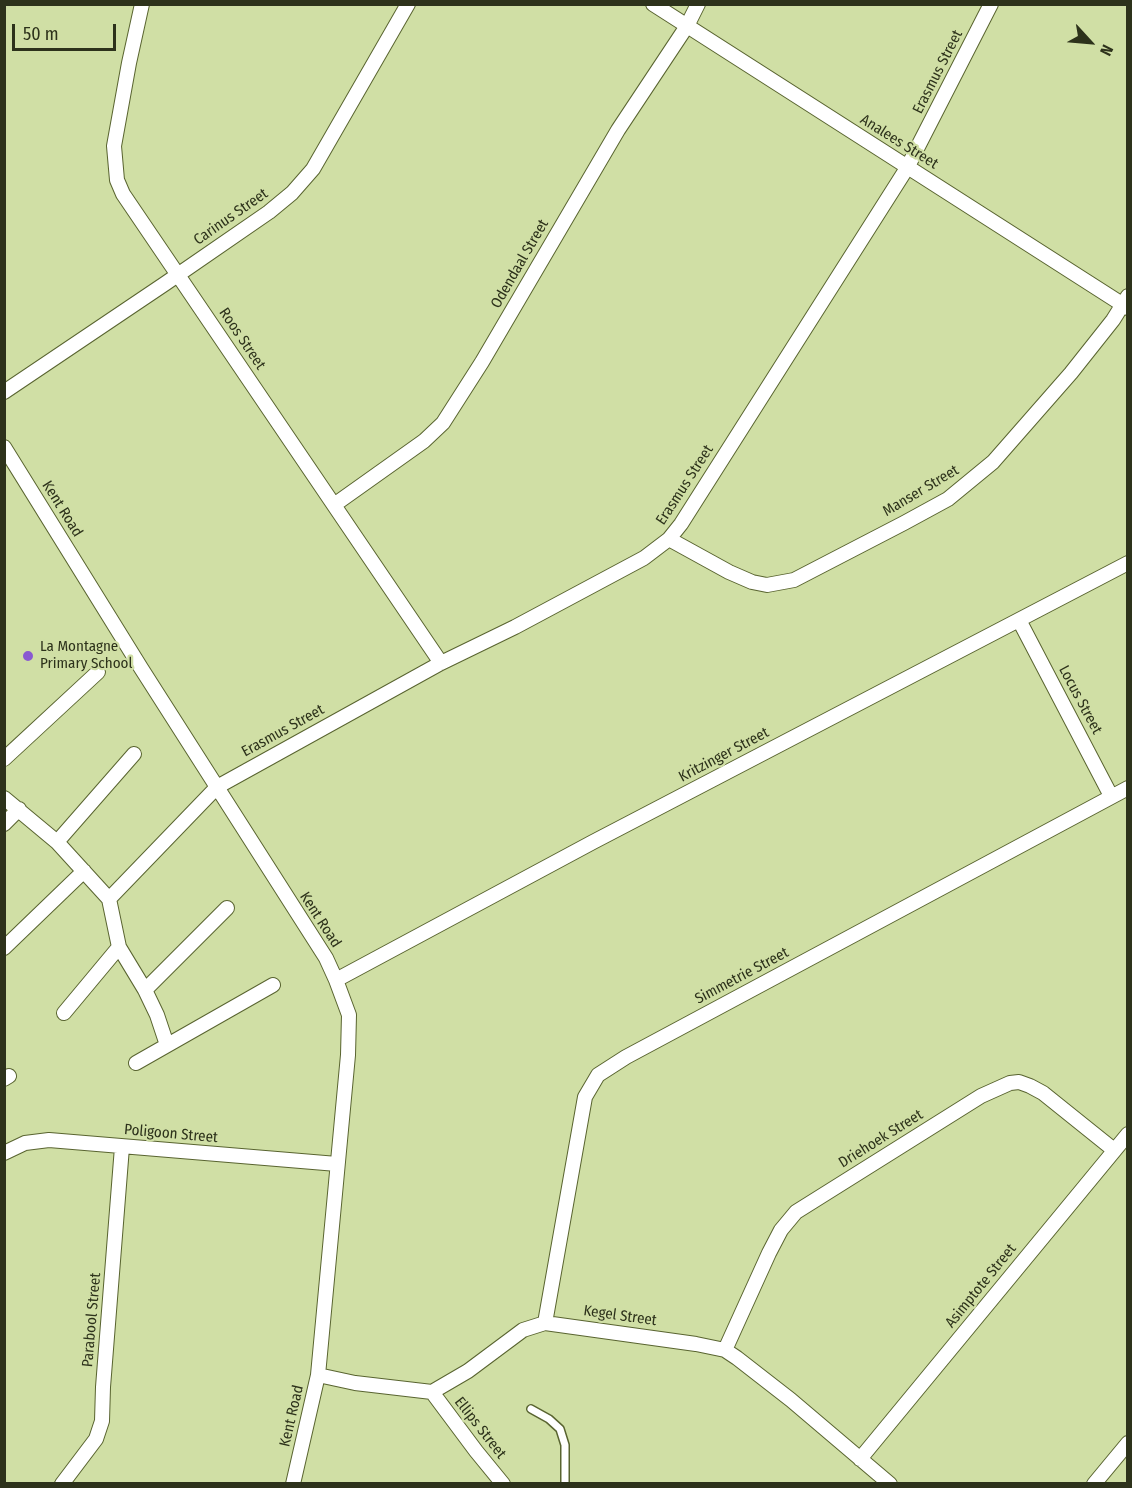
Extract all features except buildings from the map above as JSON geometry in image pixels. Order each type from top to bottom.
[{"type":"street","name":"Roos Street","points":[[142,4],[114,146],[114,164],[123,194],[441,663]]},
{"type":"street","name":"Carinus Street","points":[[4,392],[268,212],[302,183],[332,138],[408,4]]},
{"type":"street","name":"Analees Street","points":[[652,4],[907,168],[1126,303]]},
{"type":"street","name":"Odendaal Street","points":[[334,505],[424,441],[443,423],[482,362],[618,130],[687,26],[698,4]]},
{"type":"street","name":"Erasmus Street","points":[[109,899],[217,787],[441,663],[515,627],[644,558],[669,539],[907,168],[992,4]]},
{"type":"street","name":"Manser Street","points":[[669,539],[729,572],[752,582],[767,585],[794,579],[827,562],[948,498],[977,476],[1018,435],[1126,303]]},
{"type":"street","name":"Kent Road","points":[[4,447],[326,958],[349,1015],[350,1032],[318,1375],[293,1484]]},
{"type":"street","name":"Kritzinger Street","points":[[336,980],[593,842],[1128,563]]},
{"type":"street","name":"Locus Street","points":[[1019,620],[1111,796]]},
{"type":"street","points":[[4,759],[98,672]]},
{"type":"street","points":[[57,842],[134,754]]},
{"type":"street","name":"Simmetrie Street","points":[[545,1323],[585,1097],[598,1075],[626,1057],[1128,788]]},
{"type":"street","points":[[4,798],[57,842],[109,899],[119,947],[145,990],[157,1015],[167,1045]]},
{"type":"street","points":[[4,824],[19,809]]},
{"type":"street","points":[[4,948],[84,871]]},
{"type":"street","points":[[145,990],[227,908]]},
{"type":"street","points":[[64,1013],[119,947]]},
{"type":"street","points":[[136,1063],[273,985]]},
{"type":"street","name":"Driehoek Street","points":[[725,1350],[769,1253],[781,1230],[796,1212],[981,1096],[1010,1083],[1019,1082],[1030,1086],[1043,1093],[1114,1150]]},
{"type":"street","name":"Asimptote Street","points":[[860,1459],[1128,1134]]},
{"type":"street","name":"Poligoon Street","points":[[4,1153],[25,1143],[49,1140],[337,1164]]},
{"type":"street","name":"Parabool Street","points":[[62,1484],[96,1439],[102,1421],[123,1147]]},
{"type":"street","name":"Kegel Street","points":[[432,1392],[468,1371],[523,1330],[545,1323],[622,1332],[725,1350],[791,1400],[890,1484]]},
{"type":"street","points":[[318,1375],[355,1383],[432,1392]]},
{"type":"street","name":"Ellips Street","points":[[432,1392],[503,1484]]},
{"type":"street","points":[[1094,1484],[1128,1443]]},
{"type":"lane","points":[[531,1409],[549,1419],[560,1429],[566,1445],[566,1484]]},
{"type":"place","name":"La Montagne Primary School","points":[[28,656]]}]
